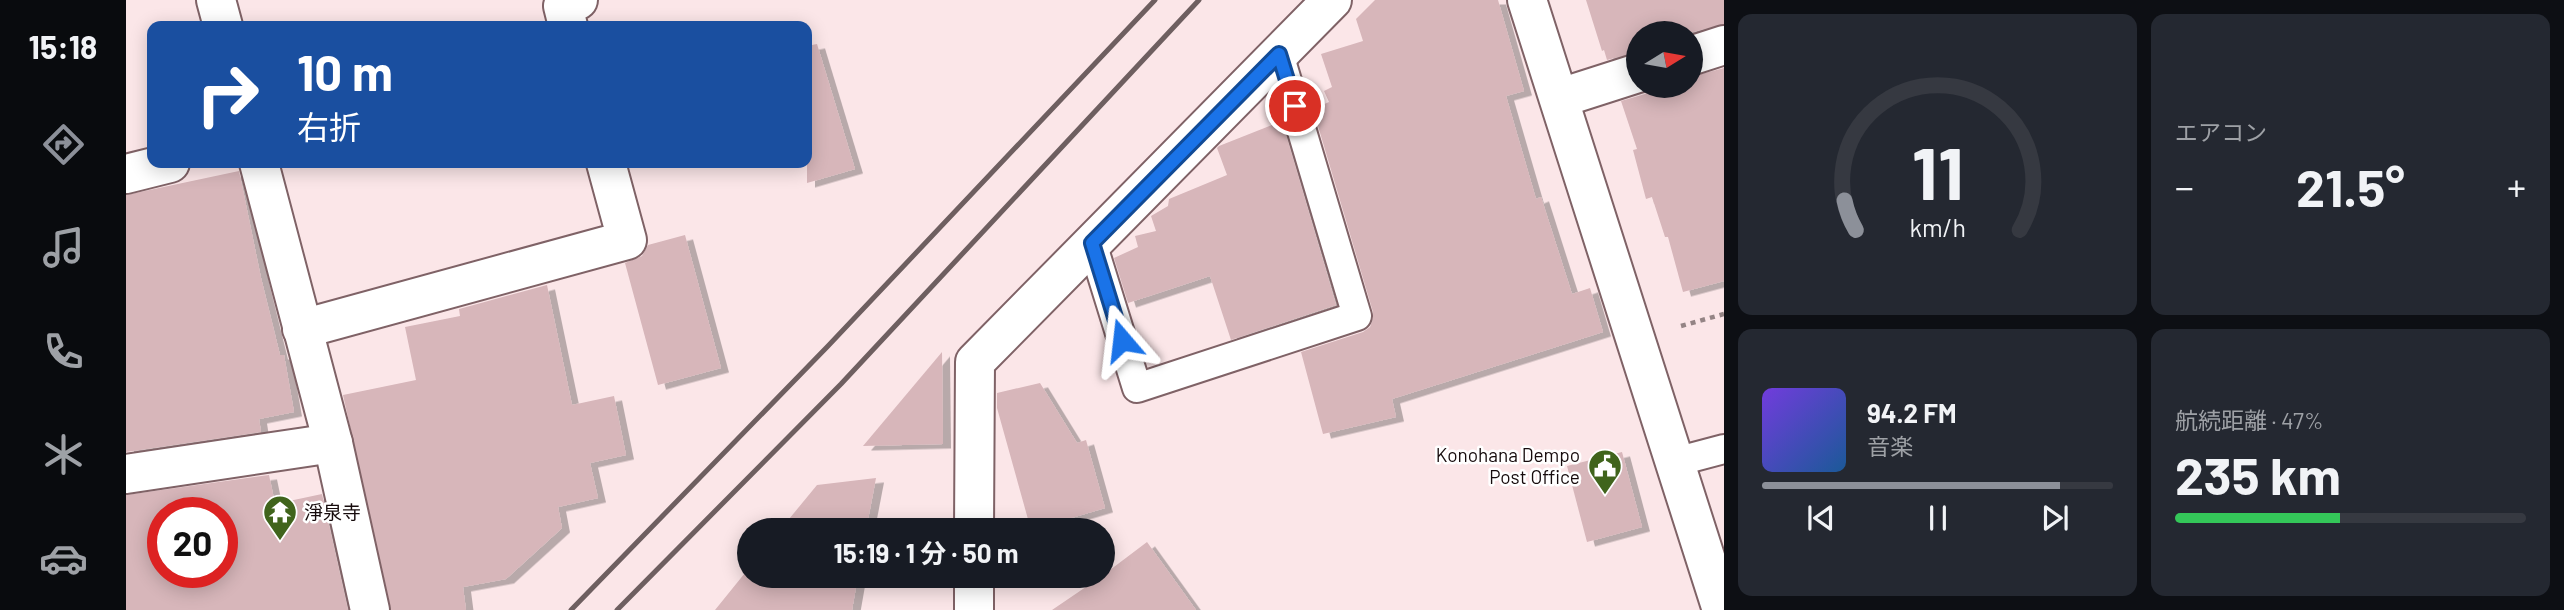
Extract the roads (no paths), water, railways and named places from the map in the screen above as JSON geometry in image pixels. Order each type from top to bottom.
[{"type":"street","points":[[216,0],[222,21]]},
{"type":"street","points":[[567,21],[563,6],[578,0]]},
{"type":"street","points":[[974,518],[975,362],[1332,0]]},
{"type":"street","points":[[1527,0],[1721,610]]},
{"type":"street","points":[[1703,51],[1724,45]]},
{"type":"street","points":[[1560,98],[1626,77]]},
{"type":"street","points":[[126,174],[150,168]]},
{"type":"street","points":[[260,168],[333,443],[370,610]]},
{"type":"street","points":[[302,329],[626,240],[607,168]]},
{"type":"street","points":[[126,474],[333,443]]},
{"type":"street","points":[[974,588],[974,610]]},
{"type":"lane","points":[[1092,243],[1137,388],[1357,316],[1279,54]]},
{"type":"lane","points":[[1675,462],[1724,449]]},
{"type":"railway","points":[[571,610],[828,346],[1155,0]]},
{"type":"railway","points":[[617,610],[841,384],[1199,0]]},
{"type":"place","name":"Konohana Dempo Post Office","points":[[1605,496]]},
{"type":"place","name":"淨泉寺","points":[[280,542]]}]
